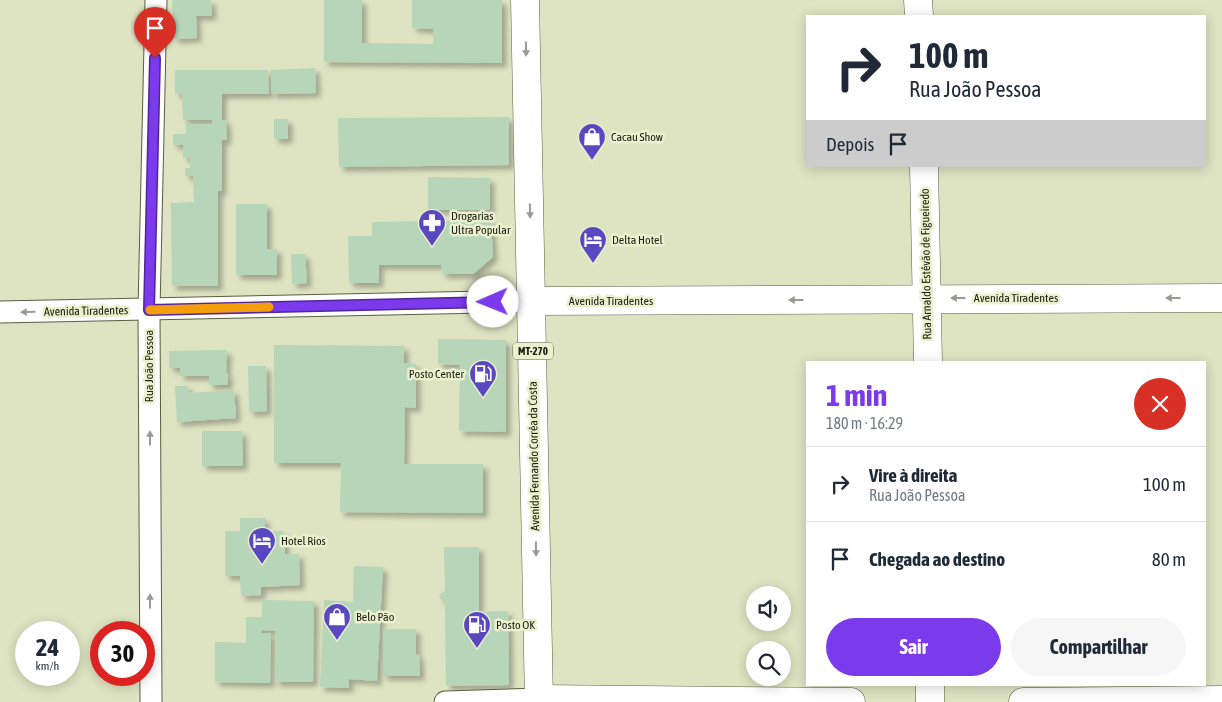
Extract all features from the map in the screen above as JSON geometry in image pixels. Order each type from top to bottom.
[{"type":"main road","name":"Avenida Fernando Corrêa da Costa","points":[[525,0],[539,701]]},
{"type":"main road","points":[[918,0],[919,15]]},
{"type":"main road","name":"Rua Arnaldo Estêvão de Figueiredo","points":[[924,167],[928,361]]},
{"type":"main road","name":"Avenida Tiradentes","points":[[532,302],[1222,298]]},
{"type":"main road","points":[[930,686],[930,702]]},
{"type":"main road","points":[[1023,702],[1222,700]]},
{"type":"main road","points":[[539,701],[851,702]]},
{"type":"street","name":"Rua João Pessoa","points":[[151,702],[149,310],[156,0]]},
{"type":"street","name":"Avenida Tiradentes","points":[[0,312],[532,302]]},
{"type":"street","points":[[445,702],[539,701]]},
{"type":"building","points":[[172,0],[211,0],[212,16],[196,16],[197,38],[174,39]]},
{"type":"building","points":[[324,0],[362,0],[362,43],[433,44],[433,29],[412,28],[412,0],[502,0],[502,63],[324,62]]},
{"type":"building","points":[[315,68],[316,93],[272,94],[271,70]]},
{"type":"building","points":[[175,70],[268,70],[269,94],[222,94],[222,120],[226,120],[227,140],[222,140],[222,191],[218,191],[218,286],[172,286],[171,203],[194,202],[193,176],[185,176],[185,168],[190,168],[190,158],[183,158],[183,145],[173,145],[173,134],[186,134],[186,124],[212,124],[212,120],[183,120],[182,94],[175,94]]},
{"type":"building","points":[[509,117],[509,165],[339,167],[338,118]]},
{"type":"building","points":[[274,119],[288,119],[288,139],[274,139]]},
{"type":"building","points":[[428,177],[490,178],[490,210],[428,210]]},
{"type":"building","points":[[236,204],[267,204],[267,249],[277,249],[277,275],[236,275]]},
{"type":"building","name":"Drogarias Ultra Popular","points":[[491,220],[493,257],[473,274],[442,274],[441,265],[379,265],[379,283],[349,283],[348,236],[372,236],[372,222]]},
{"type":"building","points":[[291,254],[305,254],[307,283],[292,284]]},
{"type":"building","name":"Posto Center","points":[[438,339],[506,340],[506,432],[459,431],[460,365],[438,364]]},
{"type":"building","points":[[274,345],[404,346],[404,363],[416,364],[416,408],[405,407],[404,464],[483,464],[483,513],[340,512],[341,463],[274,463]]},
{"type":"building","points":[[227,350],[226,373],[228,373],[228,385],[209,385],[209,376],[180,376],[180,368],[169,368],[169,351]]},
{"type":"building","points":[[248,366],[266,366],[267,411],[249,412]]},
{"type":"building","points":[[175,386],[188,386],[189,393],[234,390],[236,418],[177,422]]},
{"type":"building","points":[[202,431],[242,431],[243,466],[202,466]]},
{"type":"building","name":"Hotel Rios","points":[[240,518],[265,518],[265,531],[284,531],[285,554],[299,554],[300,585],[261,587],[261,595],[241,596],[240,576],[225,576],[225,531],[240,531]]},
{"type":"building","name":"Posto OK","points":[[444,547],[479,547],[479,612],[508,611],[509,685],[446,686],[445,601],[441,600],[439,596],[445,591]]},
{"type":"building","points":[[354,566],[383,567],[377,681],[349,679],[349,688],[320,687],[324,600],[353,602]]},
{"type":"building","points":[[262,600],[314,601],[313,682],[275,682],[275,631],[262,630],[262,633],[271,633],[270,683],[215,682],[215,642],[246,643],[246,617],[262,617]]},
{"type":"building","points":[[383,629],[416,629],[416,655],[419,654],[420,676],[383,676]]},
{"type":"slow traffic","points":[[150,310],[269,307]]},
{"type":"place","name":"Cacau Show","points":[[592,161]]},
{"type":"place","name":"Drogarias Ultra Popular","points":[[432,247]]},
{"type":"place","name":"Delta Hotel","points":[[593,264]]},
{"type":"place","name":"Posto Center","points":[[483,398]]},
{"type":"place","name":"Hotel Rios","points":[[262,565]]},
{"type":"place","name":"Belo Pão","points":[[337,641]]},
{"type":"place","name":"Posto OK","points":[[477,649]]},
{"type":"route","points":[[155,58],[149,310],[493,302]]}]
